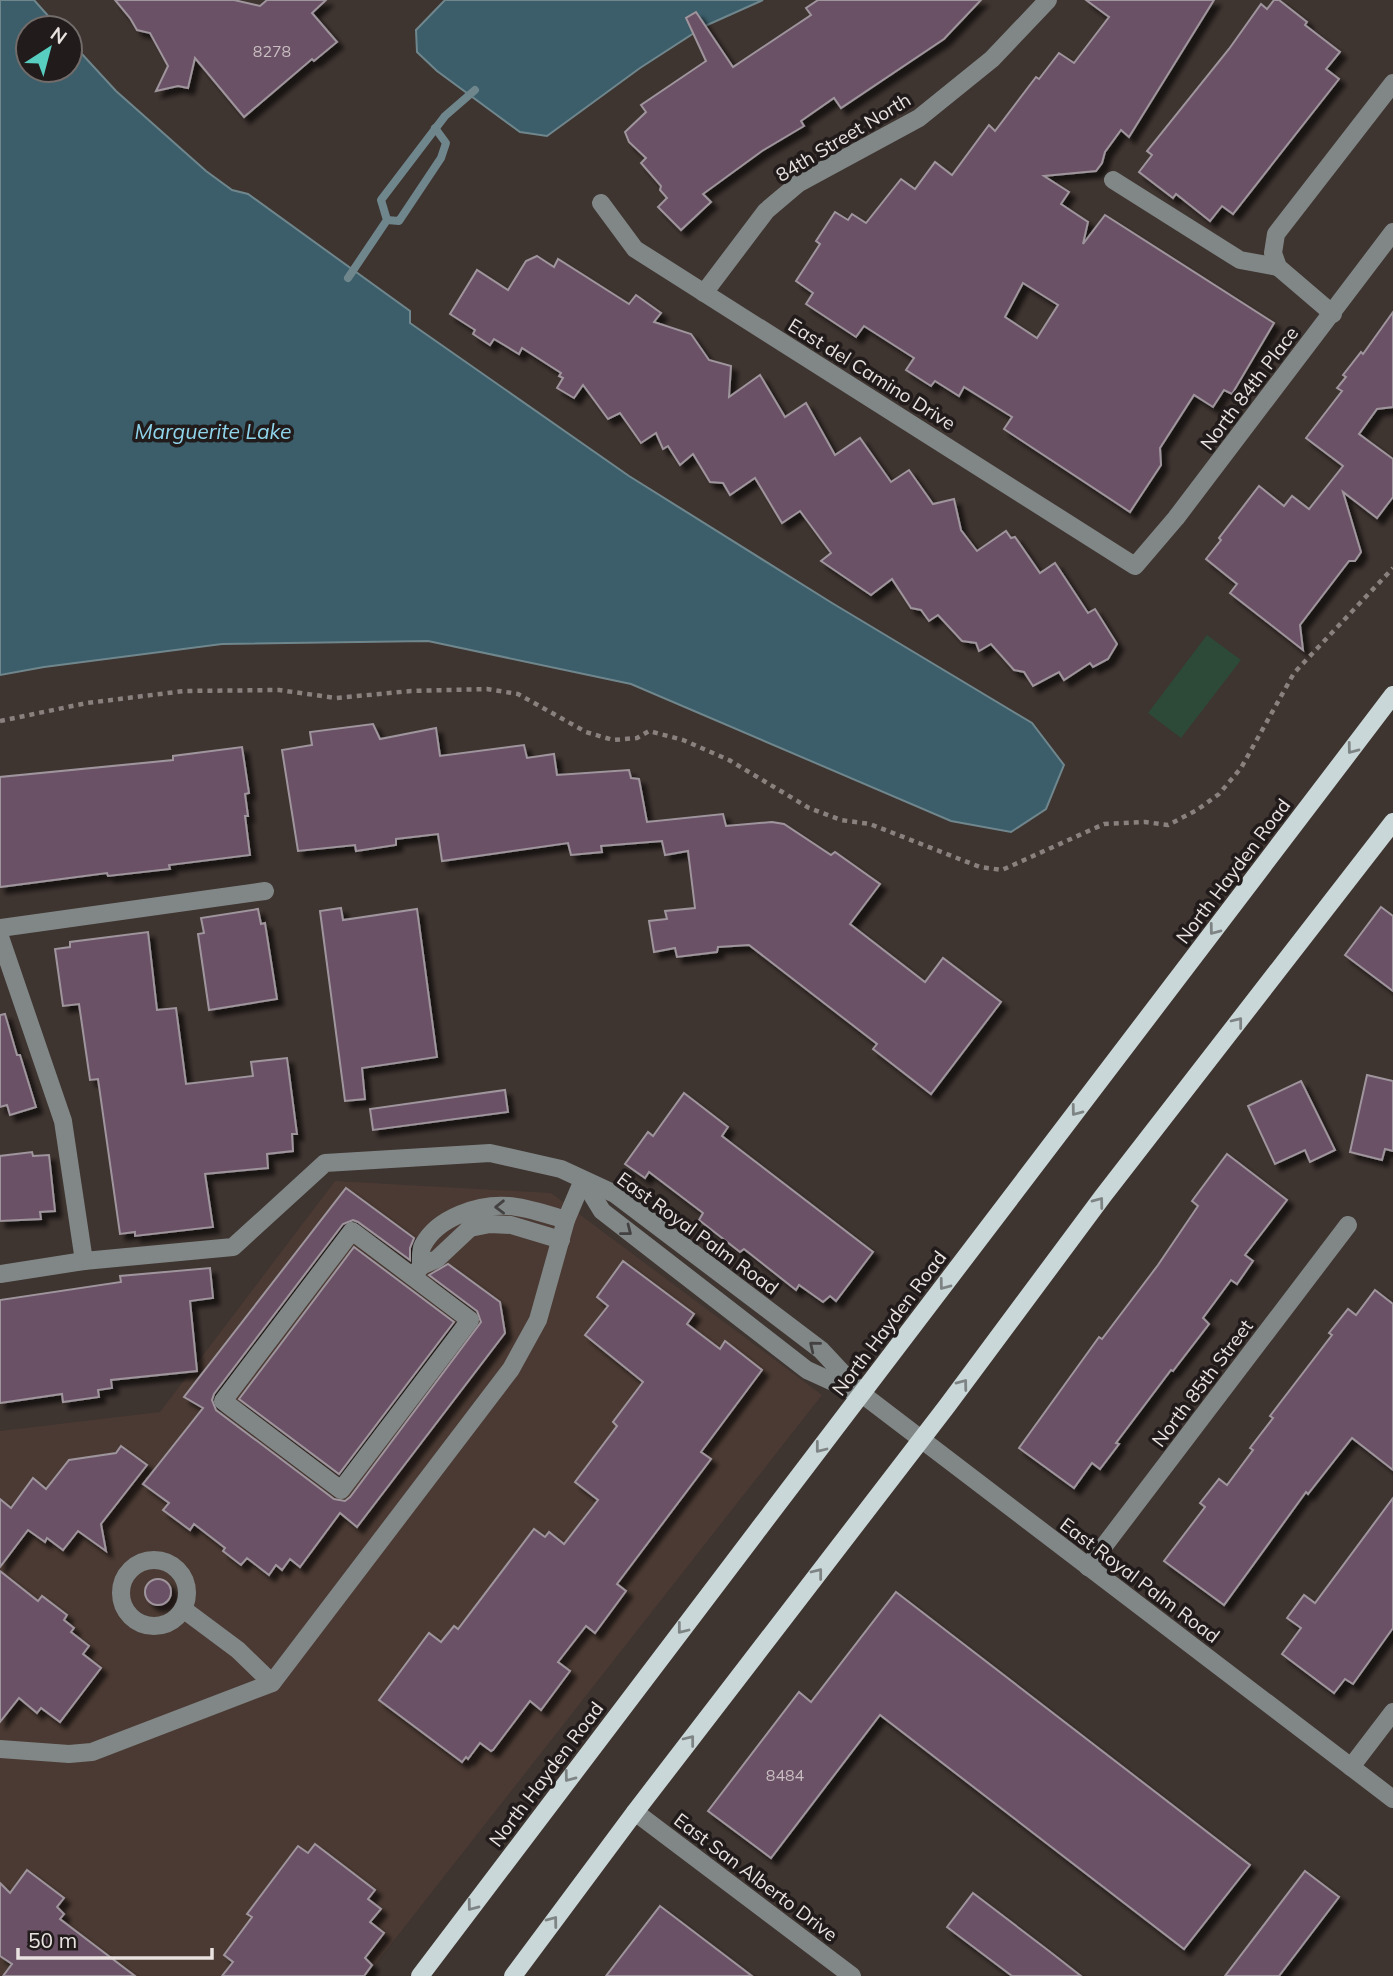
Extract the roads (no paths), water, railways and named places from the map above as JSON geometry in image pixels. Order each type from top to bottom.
[{"type":"main road","name":"North Hayden Road","points":[[420,1976],[1393,695]]},
{"type":"main road","points":[[513,1976],[635,1812],[922,1439],[1103,1196],[1392,826]]},
{"type":"street","name":"84th Street North","points":[[704,293],[766,211],[799,183],[919,118],[992,59],[1048,0]]},
{"type":"street","points":[[1333,314],[1278,267],[1273,253],[1276,234],[1393,83]]},
{"type":"street","points":[[1113,180],[1240,260],[1278,267]]},
{"type":"street","name":"East del Camino Drive","points":[[601,203],[635,250],[1135,566]]},
{"type":"street","name":"North 84th Place","points":[[1135,566],[1176,518],[1393,232]]},
{"type":"street","points":[[0,928],[265,891]]},
{"type":"street","points":[[0,936],[63,1121],[84,1261]]},
{"type":"street","name":"East Royal Palm Road","points":[[0,1274],[84,1261],[233,1247],[325,1163],[490,1153],[561,1169],[615,1194],[821,1350],[862,1394],[1393,1799]]},
{"type":"street","points":[[0,1749],[69,1754],[92,1752],[272,1683],[511,1369],[538,1320],[566,1220],[583,1180]]},
{"type":"street","points":[[417,1271],[422,1246],[436,1228],[460,1214],[485,1207],[509,1206],[566,1220]]},
{"type":"street","points":[[417,1271],[437,1259],[470,1228],[490,1224],[511,1225],[561,1240]]},
{"type":"street","name":"North 85th Street","points":[[1088,1567],[1349,1225]]},
{"type":"street","points":[[352,1231],[417,1271],[470,1320],[341,1490],[223,1401],[352,1231]]},
{"type":"street","points":[[183,1609],[238,1650],[272,1683]]},
{"type":"street","points":[[1351,1767],[1393,1713]]},
{"type":"street","name":"East San Alberto Drive","points":[[635,1812],[852,1976]]},
{"type":"water","name":"Marguerite Lake","points":[[0,0],[34,0],[46,14],[14,14],[14,84],[84,84],[84,56],[116,91],[206,171],[232,190],[248,194],[410,311],[410,323],[629,476],[832,603],[1032,723],[1064,765],[1046,809],[1011,832],[951,821],[631,684],[428,641],[222,644],[0,675]]},
{"type":"water","points":[[445,0],[763,0],[705,26],[640,68],[547,136],[520,132],[437,71],[417,52],[416,30]]},
{"type":"waterway","points":[[348,278],[387,220],[381,200],[445,116],[475,90]]},
{"type":"waterway","points":[[387,220],[399,221],[441,158],[446,143],[435,128]]}]
